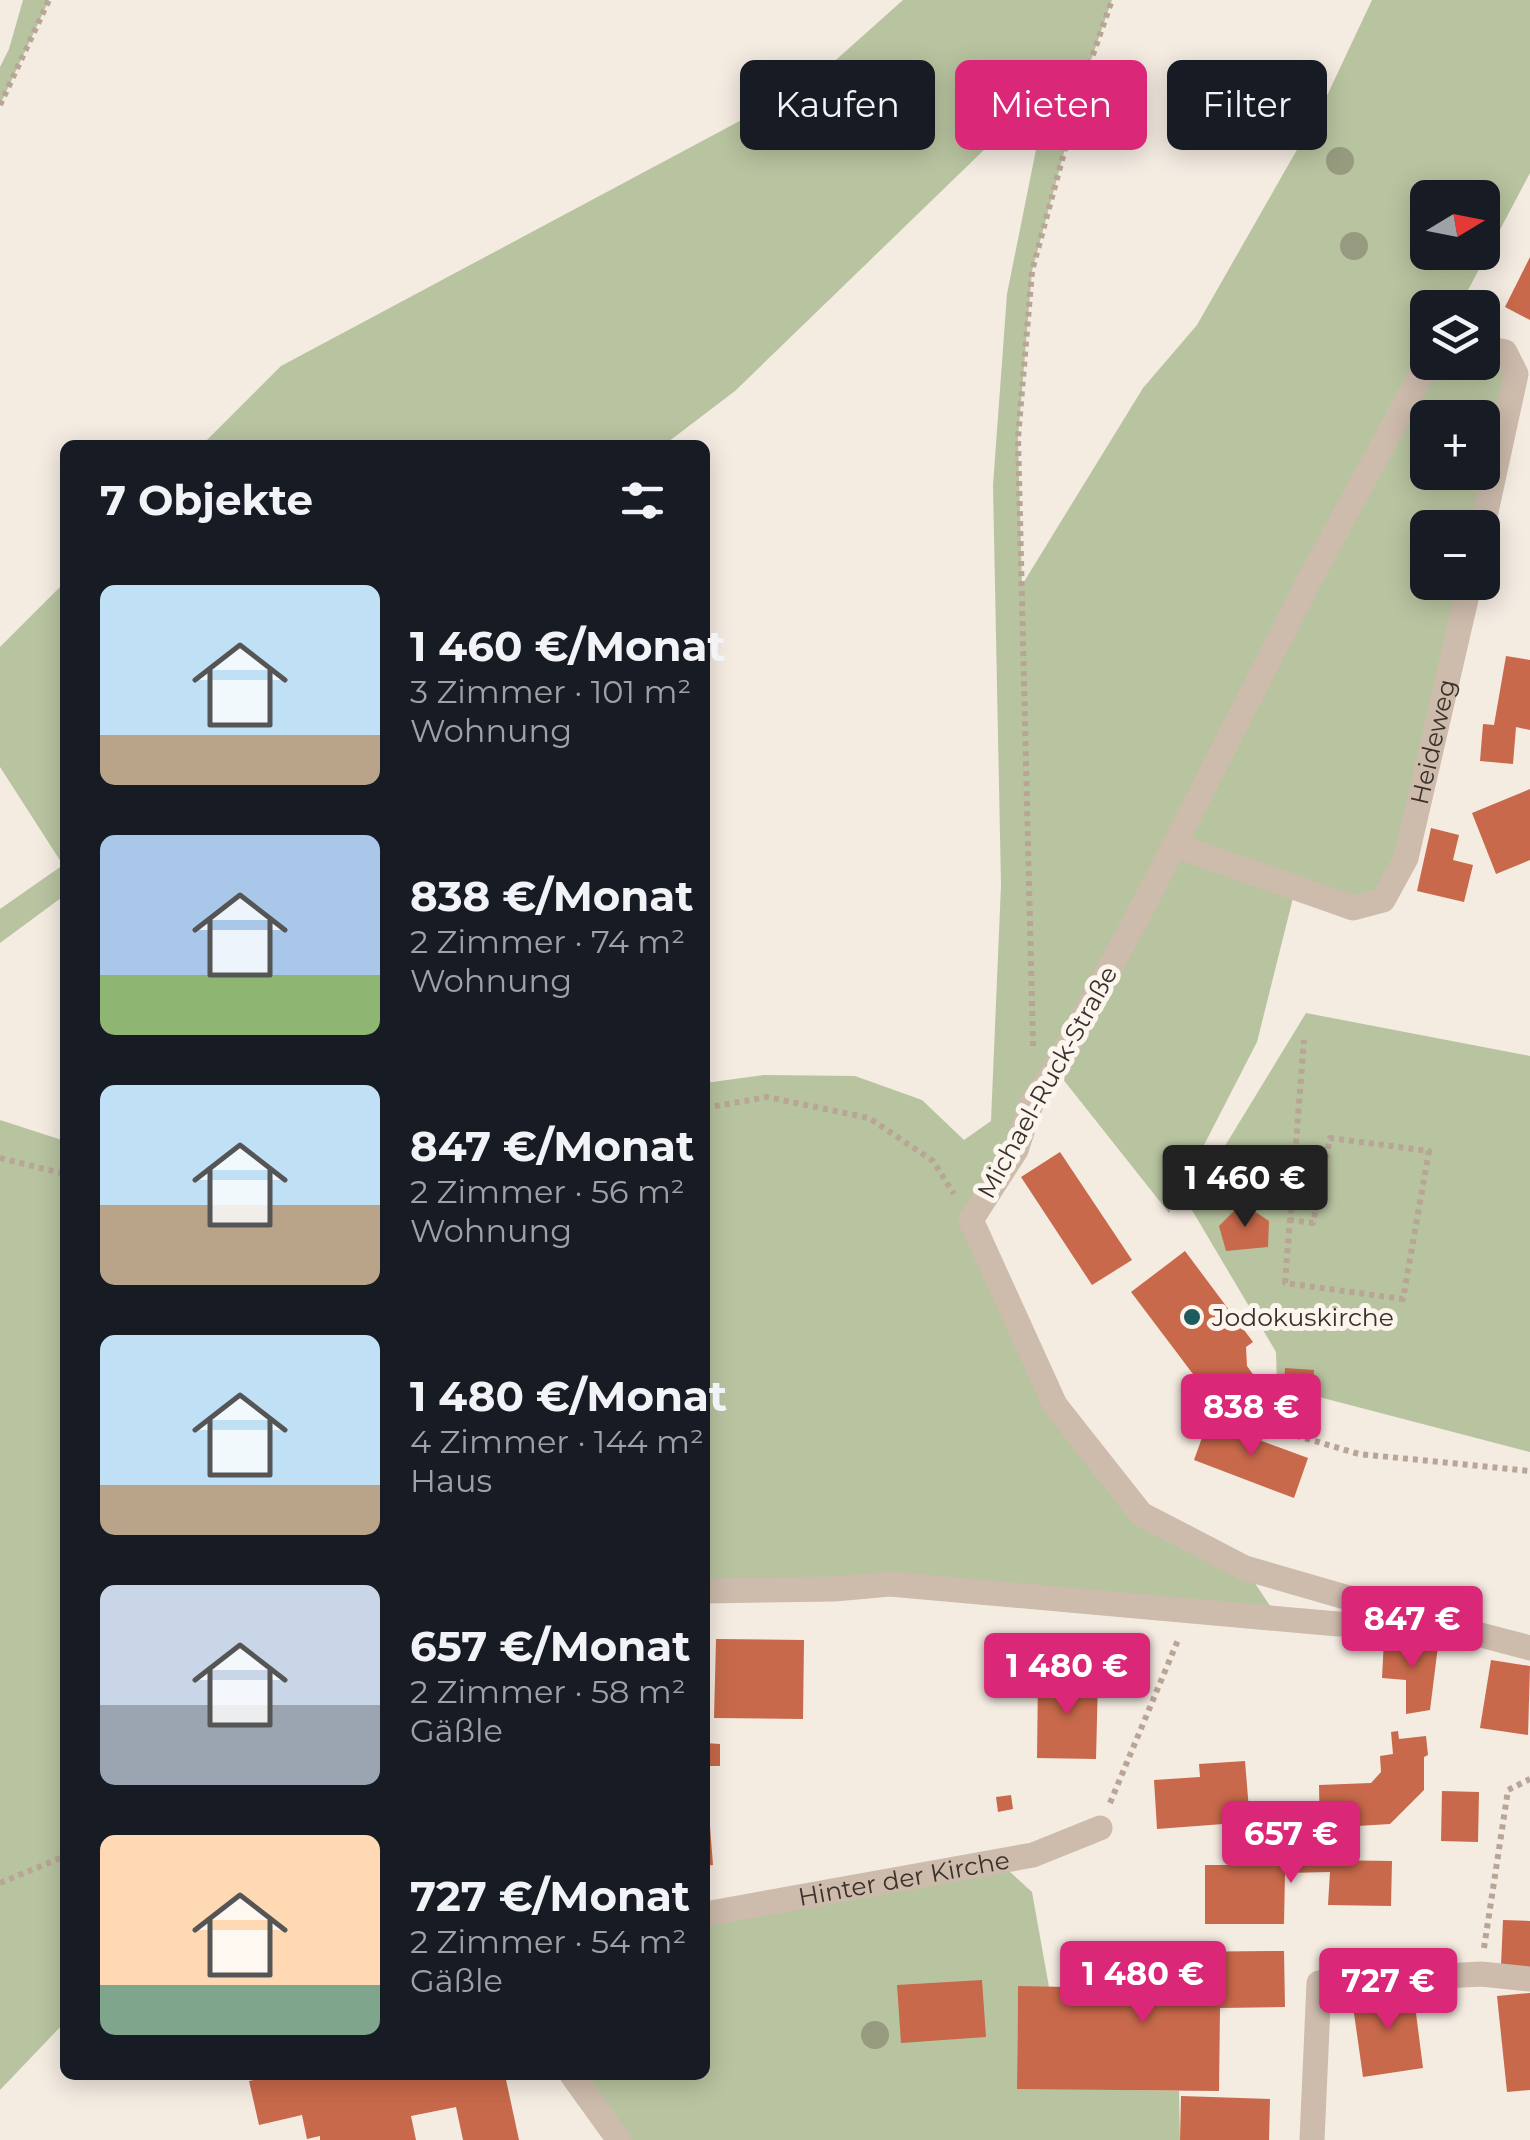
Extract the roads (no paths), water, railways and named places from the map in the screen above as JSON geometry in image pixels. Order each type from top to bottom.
[{"type":"street","points":[[1486,510],[1516,374],[1505,352],[1500,351]]},
{"type":"street","name":"Michael-Ruck-Straße","points":[[1418,380],[1302,593],[1061,1057],[1031,1104],[1016,1150],[970,1220],[1055,1405],[1141,1514],[1245,1568],[1530,1648]]},
{"type":"street","name":"Heideweg","points":[[1174,845],[1353,908],[1383,900],[1406,858],[1466,600]]},
{"type":"street","name":"Michael-Ruck-Straße","points":[[710,1591],[890,1584],[1338,1624],[1435,1623]]},
{"type":"street","name":"Hinter der Kirche","points":[[710,1913],[1033,1855],[1100,1828]]},
{"type":"street","points":[[1312,2140],[1319,1983],[1480,1974],[1530,1979]]},
{"type":"street","points":[[576,2080],[619,2140]]},
{"type":"place","name":"Jodokuskirche","points":[[1192,1317]]}]
